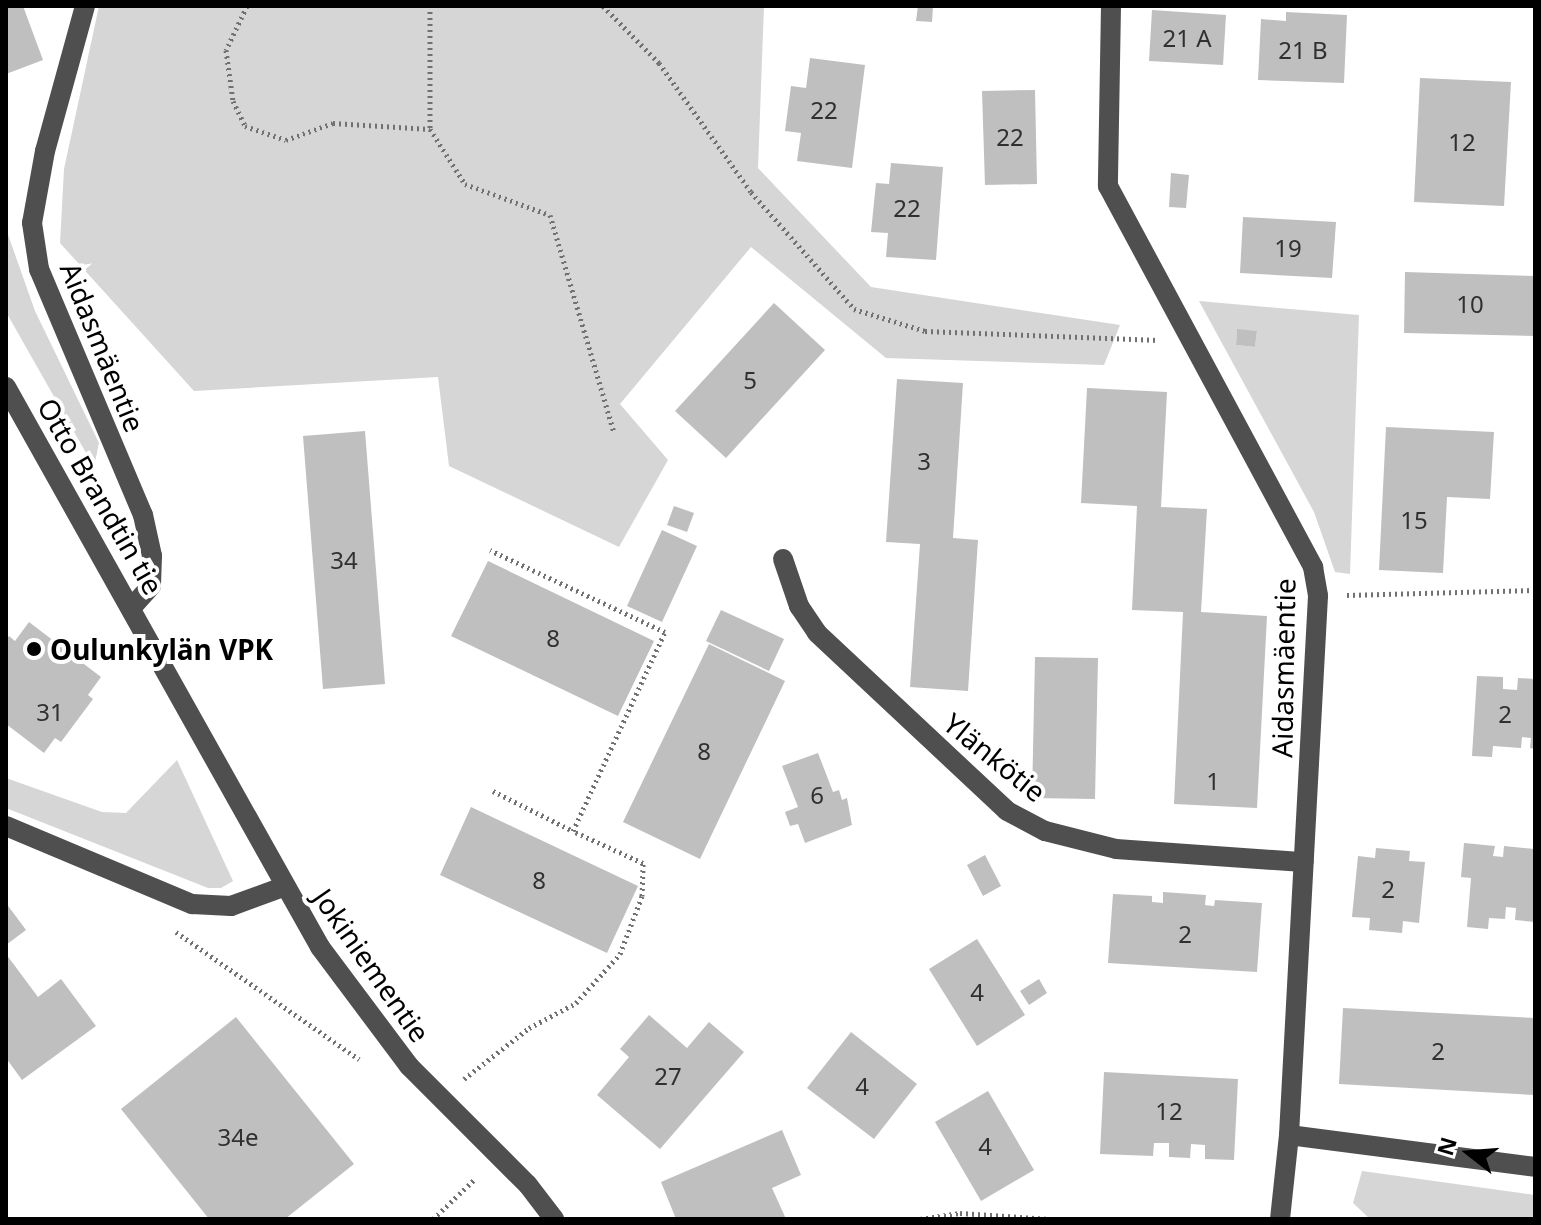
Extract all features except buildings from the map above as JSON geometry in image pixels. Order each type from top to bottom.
[{"type":"street","name":"Aidasmäentie","points":[[85,6],[45,151],[32,223],[39,269],[143,515],[152,556],[151,586],[132,607]]},
{"type":"street","name":"Aidasmäentie","points":[[1111,6],[1108,186],[1313,567],[1318,596],[1284,1218]]},
{"type":"street","name":"Otto Brandtin tie","points":[[6,387],[132,607],[283,887]]},
{"type":"street","name":"Ylänkötie","points":[[783,559],[799,606],[817,633],[1007,811],[1045,831],[1116,849],[1304,862]]},
{"type":"street","name":"Jokiniementie","points":[[6,826],[192,904],[231,906],[283,887],[409,1066],[528,1185],[554,1219]]},
{"type":"street","points":[[1289,1135],[1535,1167]]},
{"type":"path","points":[[246,6],[226,50],[233,101],[245,126],[286,140],[333,123],[430,129]]},
{"type":"path","points":[[430,6],[430,129],[465,184],[550,215],[614,432]]},
{"type":"path","points":[[603,6],[659,63],[751,192],[854,309],[925,331],[1192,341]]},
{"type":"path","points":[[490,550],[665,632],[573,831]]},
{"type":"path","points":[[1318,596],[1535,590]]},
{"type":"path","points":[[463,1081],[529,1028],[576,1003],[620,954],[642,896],[643,863],[493,791]]},
{"type":"path","points":[[162,922],[359,1059]]},
{"type":"path","points":[[433,1219],[476,1178]]},
{"type":"path","points":[[920,1219],[960,1213],[1050,1219]]},
{"type":"shaded area","points":[[99,6],[764,6],[758,168],[871,287],[1120,325],[1104,365],[886,358],[751,247],[620,404],[668,460],[619,547],[449,466],[438,377],[194,391],[60,243],[64,169]]},
{"type":"shaded area","points":[[6,229],[35,311],[99,443],[94,467],[6,312]]},
{"type":"shaded area","points":[[1199,301],[1359,315],[1350,574],[1335,572],[1314,512]],"holes":[[[1237,330],[1257,331],[1255,347],[1236,345]]]},
{"type":"shaded area","points":[[177,760],[233,881],[221,888],[208,888],[6,808],[6,778],[102,812],[126,813]]},
{"type":"shaded area","points":[[1362,1171],[1535,1195],[1535,1219],[1370,1219],[1353,1203]]},
{"type":"place","name":"Oulunkylän VPK","points":[[34,649]]}]
